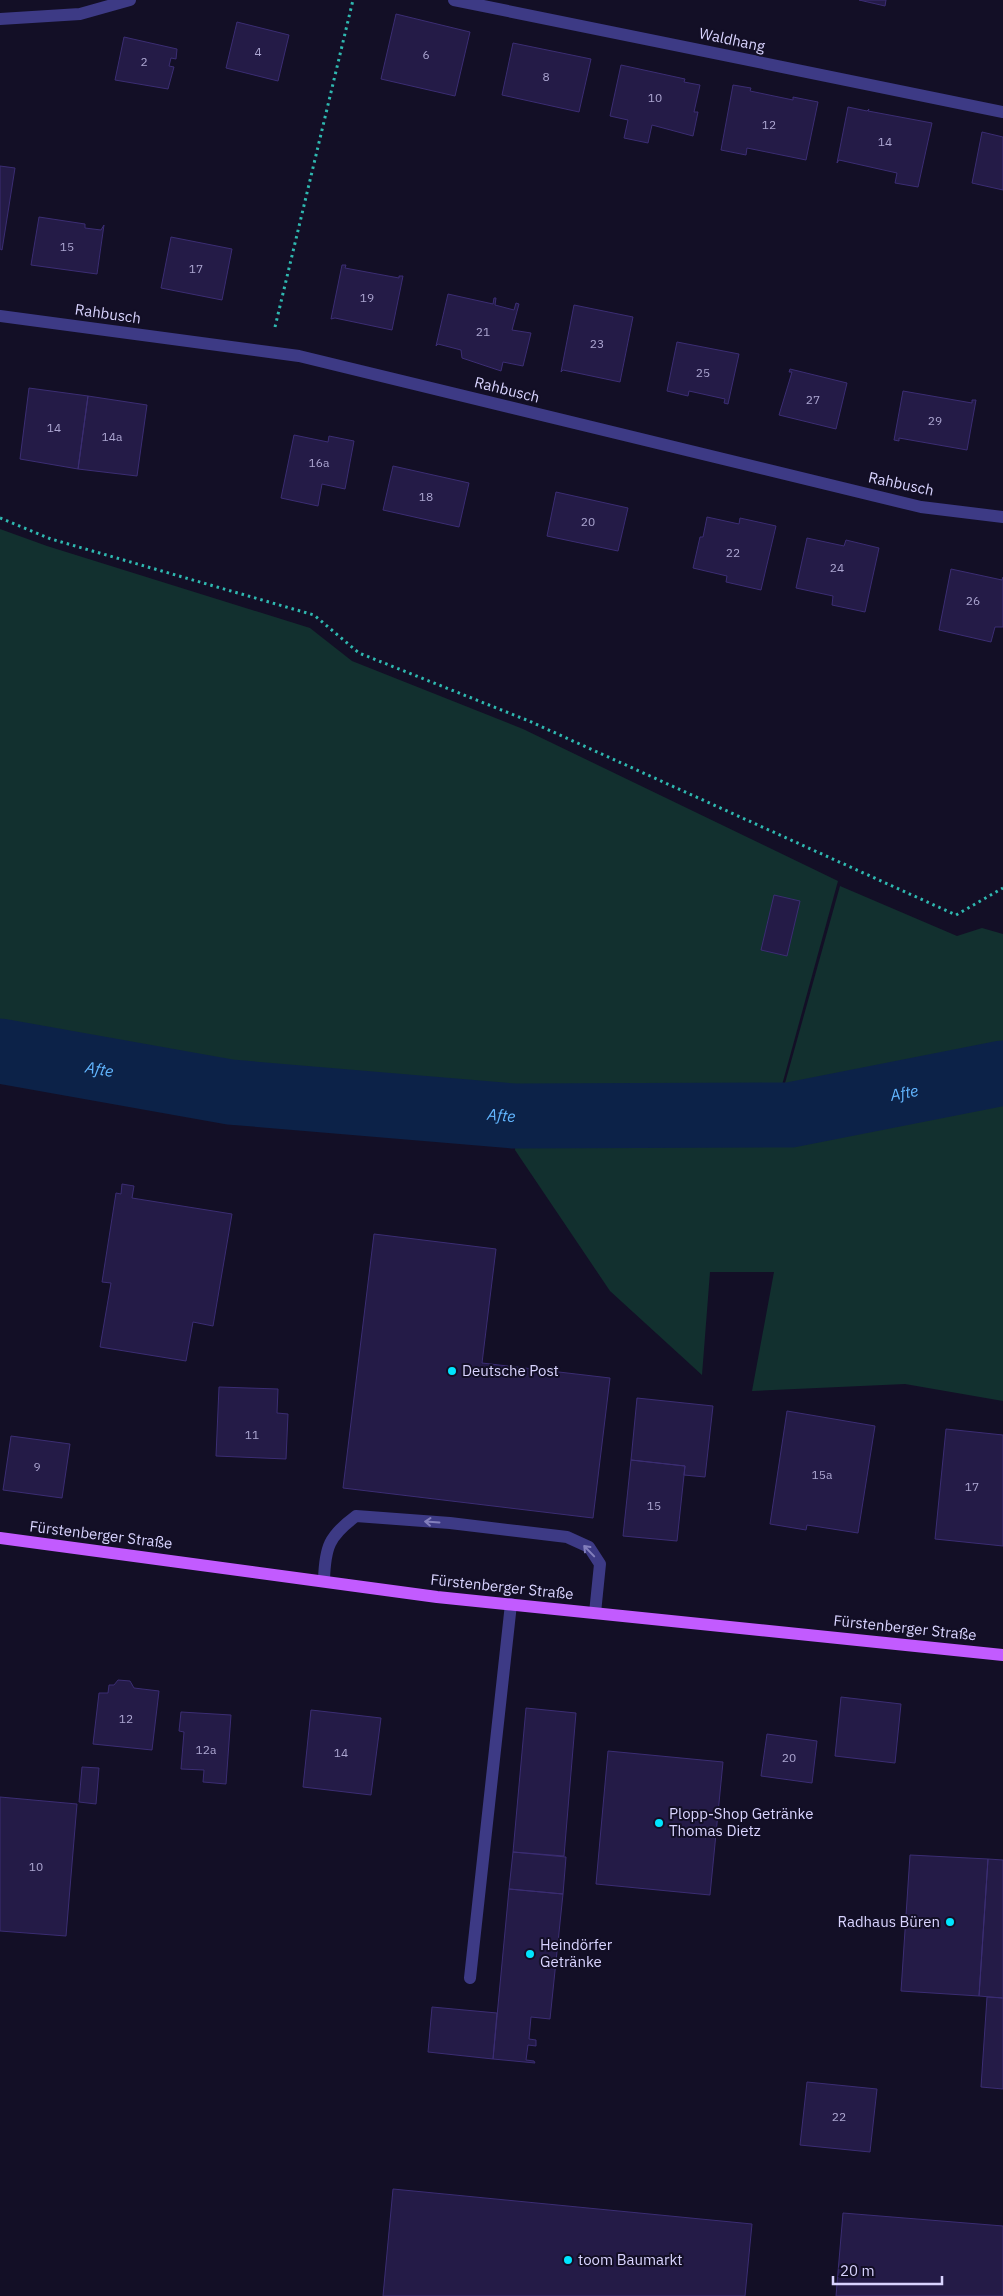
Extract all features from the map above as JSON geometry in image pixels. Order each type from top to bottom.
[{"type":"main road","name":"Fürstenberger Straße","points":[[0,1538],[437,1596],[1003,1654]]},
{"type":"street","points":[[0,19],[80,14],[130,0]]},
{"type":"street","name":"Waldhang","points":[[454,0],[1003,112]]},
{"type":"street","name":"Rahbusch","points":[[0,316],[308,358],[921,507],[1003,517]]},
{"type":"street","points":[[324,1580],[325,1554],[338,1530],[356,1516],[567,1537],[589,1548],[600,1564],[595,1613]]},
{"type":"street","points":[[470,1978],[511,1604]]},
{"type":"path","points":[[268,352],[353,0]]},
{"type":"path","points":[[0,518],[51,539],[314,615],[359,652],[529,721],[956,915],[1003,888]]},
{"type":"green space","points":[[0,529],[47,546],[310,628],[352,661],[523,729],[838,881],[779,1096],[519,1091],[249,1070],[15,1033],[0,1029]]},
{"type":"green space","points":[[840,886],[957,936],[982,928],[1003,934],[1003,1049],[782,1094]]},
{"type":"green space","points":[[1003,1085],[1003,1401],[905,1384],[752,1391],[774,1272],[710,1272],[702,1375],[610,1291],[515,1150],[517,1126],[789,1129]]},
{"type":"building","points":[[859,0],[886,0],[885,6]]},
{"type":"building","points":[[396,14],[470,32],[455,96],[381,79]]},
{"type":"building","points":[[237,22],[289,35],[278,81],[226,68]]},
{"type":"building","points":[[124,37],[177,49],[176,59],[171,58],[169,66],[174,67],[168,89],[115,80]]},
{"type":"building","points":[[513,43],[591,59],[579,112],[502,95]]},
{"type":"building","points":[[621,65],[685,79],[684,82],[700,85],[694,112],[698,112],[693,136],[652,125],[648,143],[624,138],[628,120],[610,116]]},
{"type":"building","points":[[733,85],[751,88],[750,91],[793,100],[793,97],[818,102],[806,160],[747,148],[746,155],[721,150]]},
{"type":"building","points":[[848,107],[867,111],[869,109],[868,111],[932,123],[918,187],[895,183],[897,173],[839,160],[837,163]]},
{"type":"building","points":[[982,132],[1003,137],[1003,190],[972,183]]},
{"type":"building","points":[[0,166],[15,168],[2,250],[0,249]]},
{"type":"building","points":[[39,217],[85,224],[85,228],[101,230],[104,225],[97,274],[31,265]]},
{"type":"building","points":[[171,237],[232,249],[222,300],[161,288]]},
{"type":"building","points":[[342,265],[346,265],[345,268],[399,278],[399,276],[403,276],[392,330],[335,318],[331,319]]},
{"type":"building","points":[[448,294],[493,304],[494,298],[496,298],[495,305],[514,310],[516,303],[519,304],[512,330],[531,333],[523,366],[503,362],[501,371],[462,358],[461,350],[438,344],[436,346]]},
{"type":"building","points":[[574,305],[633,317],[620,382],[563,370],[561,372]]},
{"type":"building","points":[[677,342],[739,354],[728,404],[724,403],[725,399],[689,391],[688,396],[667,391]]},
{"type":"building","points":[[790,369],[847,383],[836,429],[779,415],[792,372],[789,372]]},
{"type":"building","points":[[29,388],[88,396],[78,469],[20,459]]},
{"type":"building","points":[[903,391],[972,403],[972,400],[976,400],[967,450],[899,438],[899,441],[894,440]]},
{"type":"building","points":[[88,396],[147,405],[137,476],[78,469]]},
{"type":"building","points":[[294,435],[328,442],[329,436],[354,441],[345,489],[322,484],[318,506],[281,498]]},
{"type":"building","points":[[393,466],[469,483],[459,527],[383,510]]},
{"type":"building","points":[[556,492],[628,508],[618,551],[547,536]]},
{"type":"building","points":[[707,517],[739,524],[740,518],[776,526],[761,590],[726,582],[727,576],[693,568]]},
{"type":"building","points":[[807,538],[844,546],[846,540],[879,548],[865,612],[832,605],[833,596],[796,588]]},
{"type":"building","points":[[951,569],[1002,580],[1003,577],[1003,627],[995,627],[991,642],[939,630]]},
{"type":"building","points":[[774,895],[800,901],[787,956],[761,950]]},
{"type":"building","points":[[122,1184],[134,1186],[132,1198],[232,1214],[213,1326],[193,1322],[186,1361],[100,1347],[111,1283],[102,1282],[116,1193],[121,1194]]},
{"type":"building","name":"Deutsche Post","points":[[374,1234],[496,1249],[482,1363],[610,1378],[593,1518],[343,1488]]},
{"type":"building","points":[[219,1387],[278,1389],[277,1413],[288,1414],[286,1459],[216,1456]]},
{"type":"building","points":[[637,1398],[713,1406],[705,1477],[684,1475],[685,1466],[631,1460]]},
{"type":"building","points":[[787,1411],[875,1426],[858,1533],[807,1525],[806,1530],[770,1524]]},
{"type":"building","points":[[946,1429],[1003,1435],[1003,1546],[935,1539]]},
{"type":"building","points":[[11,1436],[70,1444],[62,1498],[3,1490]]},
{"type":"building","points":[[631,1460],[685,1466],[677,1541],[623,1536]]},
{"type":"building","points":[[118,1680],[130,1681],[134,1688],[159,1691],[152,1750],[93,1744],[99,1693],[108,1693],[109,1685],[114,1685]]},
{"type":"building","points":[[841,1697],[901,1704],[895,1763],[835,1756]]},
{"type":"building","points":[[526,1708],[576,1713],[564,1856],[513,1852]]},
{"type":"building","points":[[311,1710],[381,1718],[371,1795],[303,1787]]},
{"type":"building","points":[[181,1712],[231,1715],[226,1784],[203,1782],[204,1770],[181,1769],[184,1732],[179,1731]]},
{"type":"building","points":[[767,1734],[817,1741],[812,1783],[761,1776]]},
{"type":"building","name":"Plopp-Shop Getränke Thomas Dietz","points":[[608,1751],[723,1762],[710,1895],[596,1884]]},
{"type":"building","points":[[82,1767],[99,1768],[96,1804],[79,1802]]},
{"type":"building","points":[[0,1797],[77,1804],[66,1936],[0,1931]]},
{"type":"building","points":[[513,1852],[566,1857],[563,1894],[509,1889]]},
{"type":"building","points":[[910,1855],[988,1859],[979,1996],[901,1991]]},
{"type":"building","points":[[988,1859],[1003,1860],[1003,1998],[979,1996]]},
{"type":"building","name":"Heindörfer Getränke","points":[[509,1889],[563,1894],[550,2019],[531,2017],[529,2039],[536,2040],[536,2046],[528,2045],[526,2060],[534,2061],[535,2063],[493,2059]]},
{"type":"building","points":[[987,1997],[1003,1998],[1003,2089],[981,2087]]},
{"type":"building","points":[[432,2007],[497,2013],[493,2059],[428,2052]]},
{"type":"building","points":[[807,2082],[877,2089],[870,2152],[800,2145]]},
{"type":"building","name":"toom Baumarkt","points":[[393,2189],[752,2224],[745,2296],[383,2296]]},
{"type":"building","points":[[843,2213],[1003,2226],[1003,2296],[836,2296]]},
{"type":"waterway","name":"Afte","points":[[0,1051],[230,1092],[514,1116],[790,1115],[1003,1073]]},
{"type":"place","name":"Deutsche Post","points":[[452,1371]]},
{"type":"place","name":"Plopp-Shop Getränke Thomas Dietz","points":[[659,1823]]},
{"type":"place","name":"Radhaus Büren","points":[[950,1922]]},
{"type":"place","name":"Heindörfer Getränke","points":[[530,1954]]},
{"type":"place","name":"toom Baumarkt","points":[[568,2260]]}]
